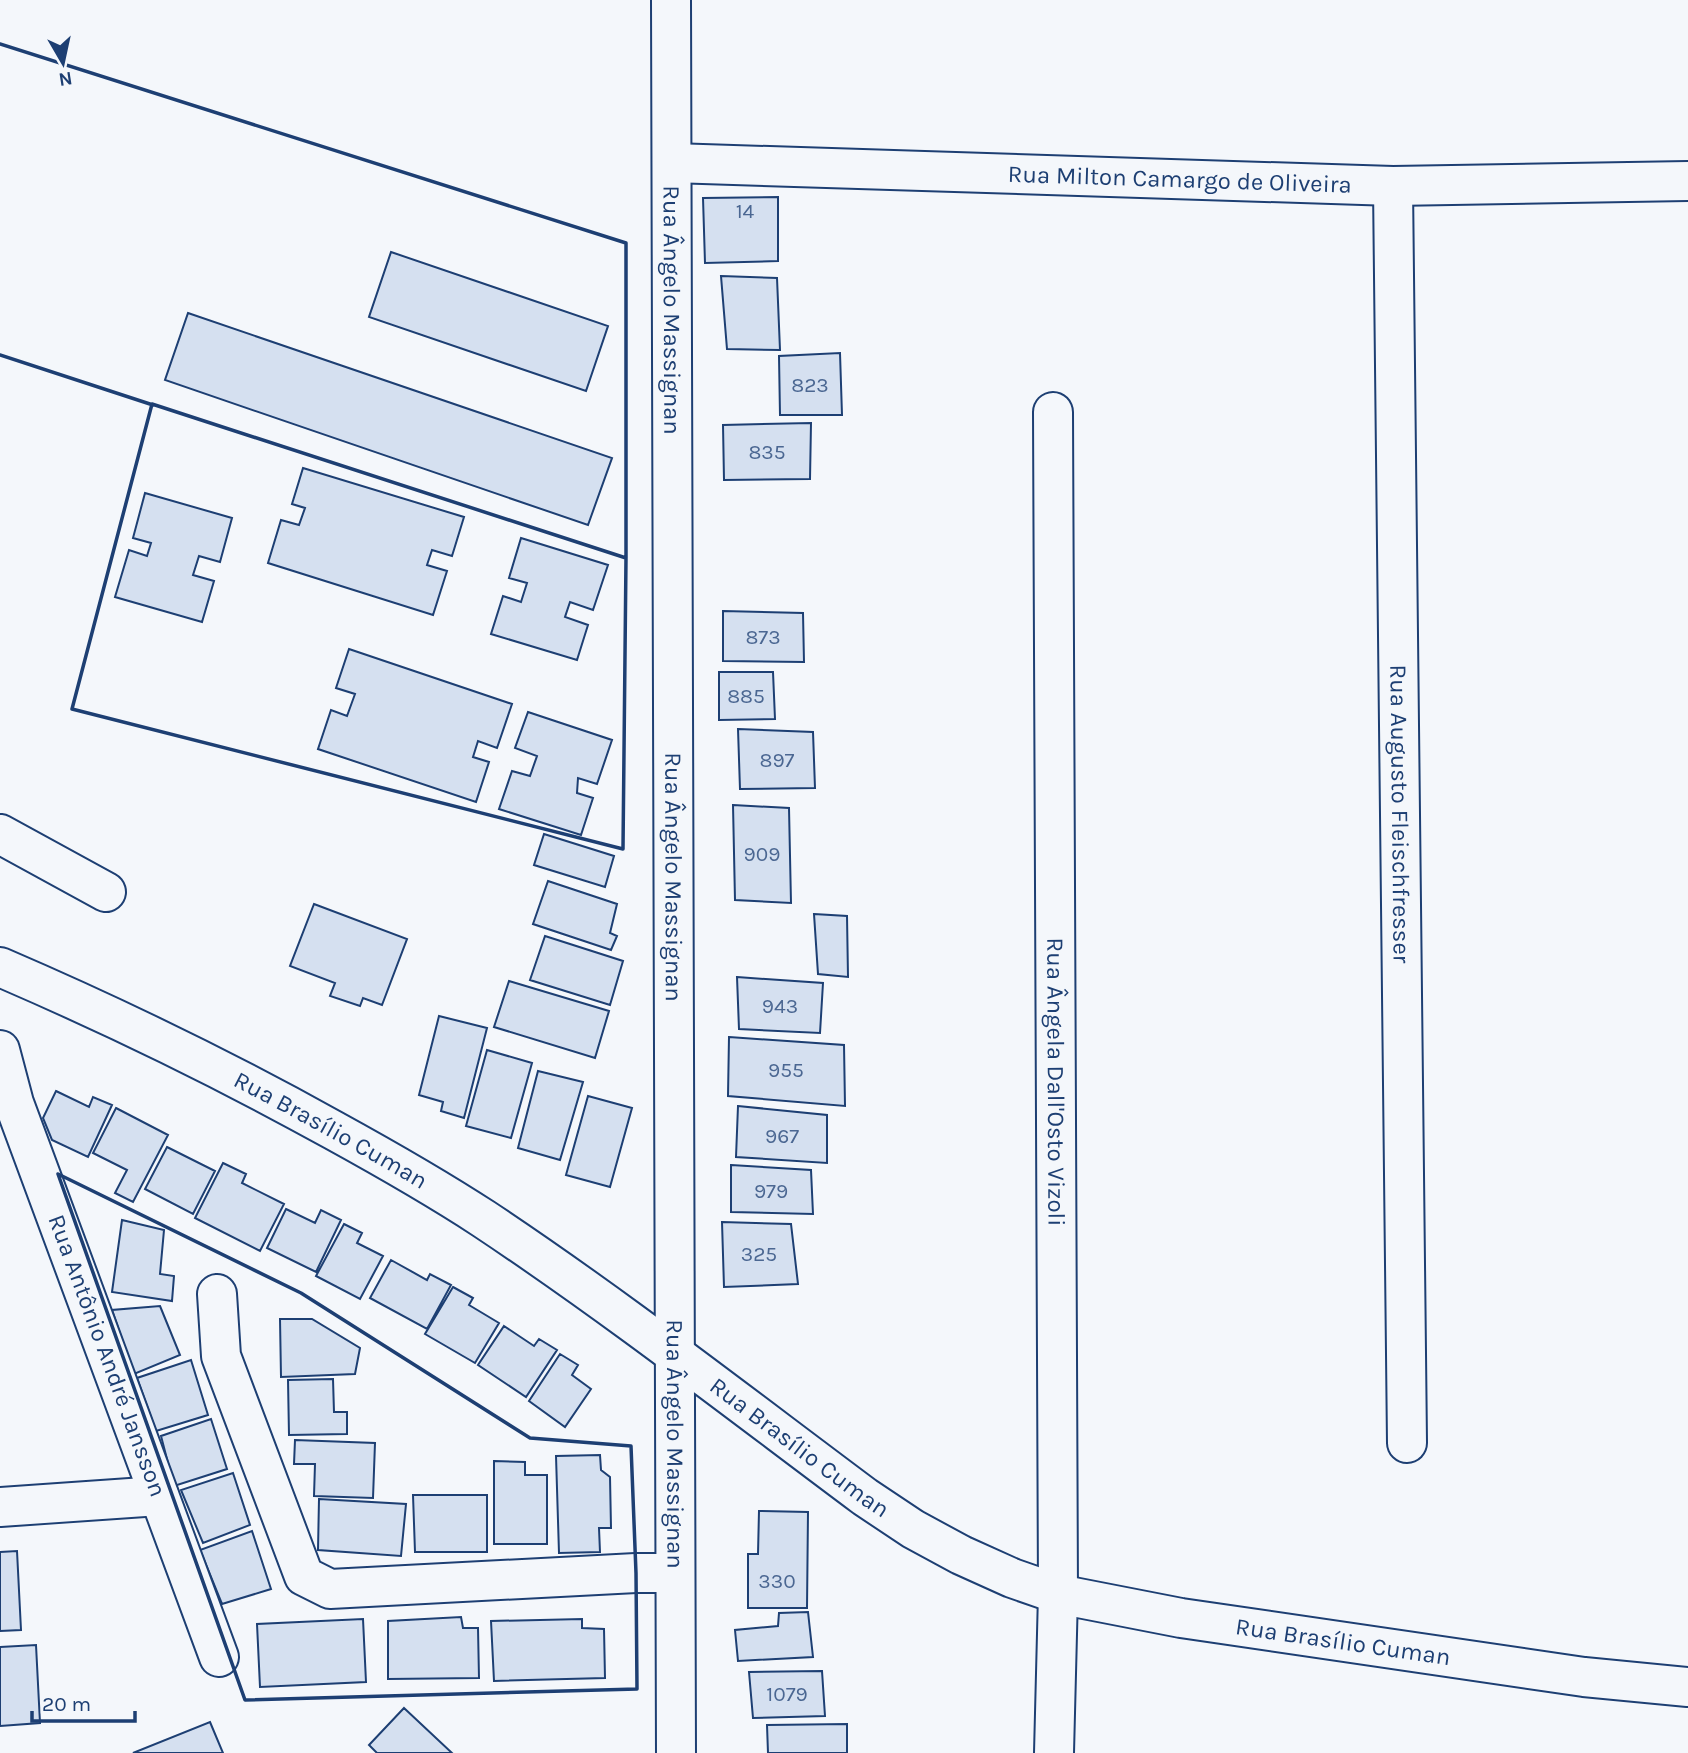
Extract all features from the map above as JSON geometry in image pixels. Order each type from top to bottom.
[{"type":"street","name":"Rua Ângelo Massignan","points":[[671,0],[676,1753]]},
{"type":"street","name":"Rua Milton Camargo de Oliveira","points":[[672,163],[1393,186],[1688,181]]},
{"type":"street","name":"Rua Augusto Fleischfresser","points":[[1393,186],[1407,1443]]},
{"type":"street","name":"Rua Ângela Dall'Osto Vizoli","points":[[1054,412],[1058,1594],[1054,1753]]},
{"type":"street","points":[[0,834],[106,892]]},
{"type":"street","name":"Rua Brasílio Cuman","points":[[0,967],[138,1028],[259,1089],[383,1158],[482,1218],[673,1354],[865,1497],[913,1529],[1012,1578],[1058,1594],[1181,1618],[1584,1677],[1688,1687]]},
{"type":"street","name":"Rua Antônio André Jansson","points":[[0,1050],[7,1103],[219,1657]]},
{"type":"street","points":[[217,1294],[221,1356],[304,1576],[330,1588],[675,1573]]},
{"type":"street","points":[[0,1507],[159,1496]]},
{"type":"building","points":[[778,197],[778,261],[705,263],[703,198]]},
{"type":"building","points":[[391,252],[608,326],[586,391],[369,317]]},
{"type":"building","points":[[721,276],[777,278],[780,350],[727,349]]},
{"type":"building","points":[[188,313],[612,458],[588,525],[165,380]]},
{"type":"building","points":[[840,353],[842,415],[780,415],[779,356]]},
{"type":"building","points":[[811,423],[810,479],[724,480],[723,425]]},
{"type":"building","points":[[303,468],[464,517],[452,556],[432,550],[427,565],[447,571],[433,615],[268,563],[281,520],[299,525],[305,508],[292,504]]},
{"type":"building","points":[[145,493],[232,518],[220,562],[199,556],[193,575],[214,581],[202,622],[115,597],[129,550],[147,556],[151,543],[133,538]]},
{"type":"building","points":[[521,538],[608,565],[593,610],[570,602],[565,617],[588,625],[577,660],[491,634],[503,596],[521,602],[527,583],[509,578]]},
{"type":"building","points":[[723,611],[803,613],[804,662],[723,661]]},
{"type":"building","points":[[349,649],[512,704],[497,748],[478,741],[473,757],[489,762],[476,802],[318,749],[331,710],[347,716],[355,694],[336,688]]},
{"type":"building","points":[[719,672],[773,672],[775,719],[719,720]]},
{"type":"building","points":[[528,712],[612,740],[597,784],[578,778],[577,793],[593,798],[581,835],[499,809],[512,771],[530,776],[537,756],[515,748]]},
{"type":"building","points":[[738,729],[813,732],[815,788],[740,789]]},
{"type":"building","points":[[733,805],[789,808],[791,903],[735,900]]},
{"type":"building","points":[[544,834],[614,856],[605,887],[534,865]]},
{"type":"building","points":[[548,881],[617,904],[610,933],[617,936],[611,950],[533,924]]},
{"type":"building","points":[[314,904],[407,939],[382,1005],[363,998],[360,1006],[330,996],[335,983],[290,966]]},
{"type":"building","points":[[814,914],[847,916],[848,977],[818,974]]},
{"type":"building","points":[[545,936],[623,961],[610,1005],[530,980]]},
{"type":"building","points":[[737,977],[823,983],[820,1033],[739,1029]]},
{"type":"building","points":[[509,981],[609,1011],[595,1058],[494,1027]]},
{"type":"building","points":[[439,1016],[487,1028],[464,1118],[441,1111],[443,1102],[419,1095]]},
{"type":"building","points":[[729,1037],[844,1045],[845,1106],[728,1096]]},
{"type":"building","points":[[487,1050],[532,1063],[511,1138],[466,1126]]},
{"type":"building","points":[[538,1071],[583,1082],[560,1160],[518,1148]]},
{"type":"building","points":[[56,1091],[89,1107],[93,1097],[112,1105],[88,1157],[52,1140],[43,1118]]},
{"type":"building","points":[[588,1096],[632,1108],[610,1187],[566,1175]]},
{"type":"building","points":[[738,1106],[827,1115],[827,1163],[736,1157]]},
{"type":"building","points":[[116,1108],[168,1135],[133,1202],[115,1193],[127,1170],[93,1153]]},
{"type":"building","points":[[167,1147],[215,1171],[193,1214],[145,1189]]},
{"type":"building","points":[[223,1163],[246,1174],[242,1183],[284,1204],[260,1251],[195,1218]]},
{"type":"building","points":[[731,1165],[811,1170],[813,1214],[731,1212]]},
{"type":"building","points":[[286,1209],[315,1223],[321,1210],[341,1220],[316,1272],[267,1248]]},
{"type":"building","points":[[122,1220],[164,1230],[160,1274],[174,1276],[172,1301],[112,1292]]},
{"type":"building","points":[[722,1222],[791,1224],[798,1284],[724,1287]]},
{"type":"building","points":[[344,1224],[362,1233],[357,1243],[383,1256],[360,1299],[316,1276]]},
{"type":"building","points":[[391,1260],[427,1280],[430,1274],[451,1285],[427,1329],[370,1298]]},
{"type":"building","points":[[453,1287],[473,1298],[469,1305],[499,1323],[475,1363],[425,1334]]},
{"type":"building","points":[[160,1306],[180,1355],[134,1374],[112,1310]]},
{"type":"building","points":[[280,1319],[312,1319],[360,1348],[355,1374],[281,1377]]},
{"type":"building","points":[[504,1326],[534,1346],[539,1339],[557,1350],[526,1397],[478,1365]]},
{"type":"building","points":[[560,1354],[578,1365],[572,1375],[591,1389],[565,1427],[529,1401]]},
{"type":"building","points":[[191,1360],[208,1415],[156,1431],[137,1378]]},
{"type":"building","points":[[333,1379],[334,1412],[347,1412],[347,1434],[289,1435],[288,1380]]},
{"type":"building","points":[[211,1419],[227,1469],[174,1486],[161,1436]]},
{"type":"building","points":[[295,1440],[375,1443],[373,1498],[314,1496],[315,1464],[294,1464]]},
{"type":"building","points":[[600,1455],[601,1470],[610,1477],[611,1528],[599,1528],[600,1552],[559,1553],[556,1456]]},
{"type":"building","points":[[494,1461],[525,1462],[525,1475],[547,1475],[547,1544],[494,1544]]},
{"type":"building","points":[[233,1473],[250,1525],[203,1543],[181,1490]]},
{"type":"building","points":[[413,1495],[487,1495],[487,1552],[415,1552]]},
{"type":"building","points":[[319,1499],[406,1504],[401,1556],[318,1550]]},
{"type":"building","points":[[759,1511],[808,1512],[807,1608],[748,1608],[748,1554],[758,1554]]},
{"type":"building","points":[[252,1531],[271,1589],[222,1604],[200,1550]]},
{"type":"building","points":[[17,1551],[21,1630],[0,1631],[0,1552]]},
{"type":"building","points":[[808,1612],[813,1657],[738,1661],[735,1630],[778,1626],[779,1613]]},
{"type":"building","points":[[461,1617],[463,1628],[478,1628],[479,1678],[388,1679],[388,1621]]},
{"type":"building","points":[[363,1619],[366,1682],[260,1687],[257,1624]]},
{"type":"building","points":[[582,1619],[582,1628],[604,1629],[605,1678],[494,1681],[491,1621]]},
{"type":"building","points":[[36,1645],[40,1723],[0,1726],[0,1647]]},
{"type":"building","points":[[822,1671],[825,1716],[753,1718],[749,1672]]},
{"type":"building","points":[[404,1708],[452,1753],[377,1753],[369,1745]]},
{"type":"building","points":[[210,1722],[223,1753],[133,1753]]},
{"type":"building","points":[[847,1724],[847,1753],[768,1753],[767,1725]]},
{"type":"wall","points":[[0,44],[626,243],[626,558]]},
{"type":"wall","points":[[0,355],[153,405]]},
{"type":"wall","points":[[152,404],[626,558],[623,849],[72,709],[152,404]]},
{"type":"wall","points":[[58,1174],[301,1293],[530,1438],[631,1446],[637,1689],[245,1700],[58,1174]]}]
